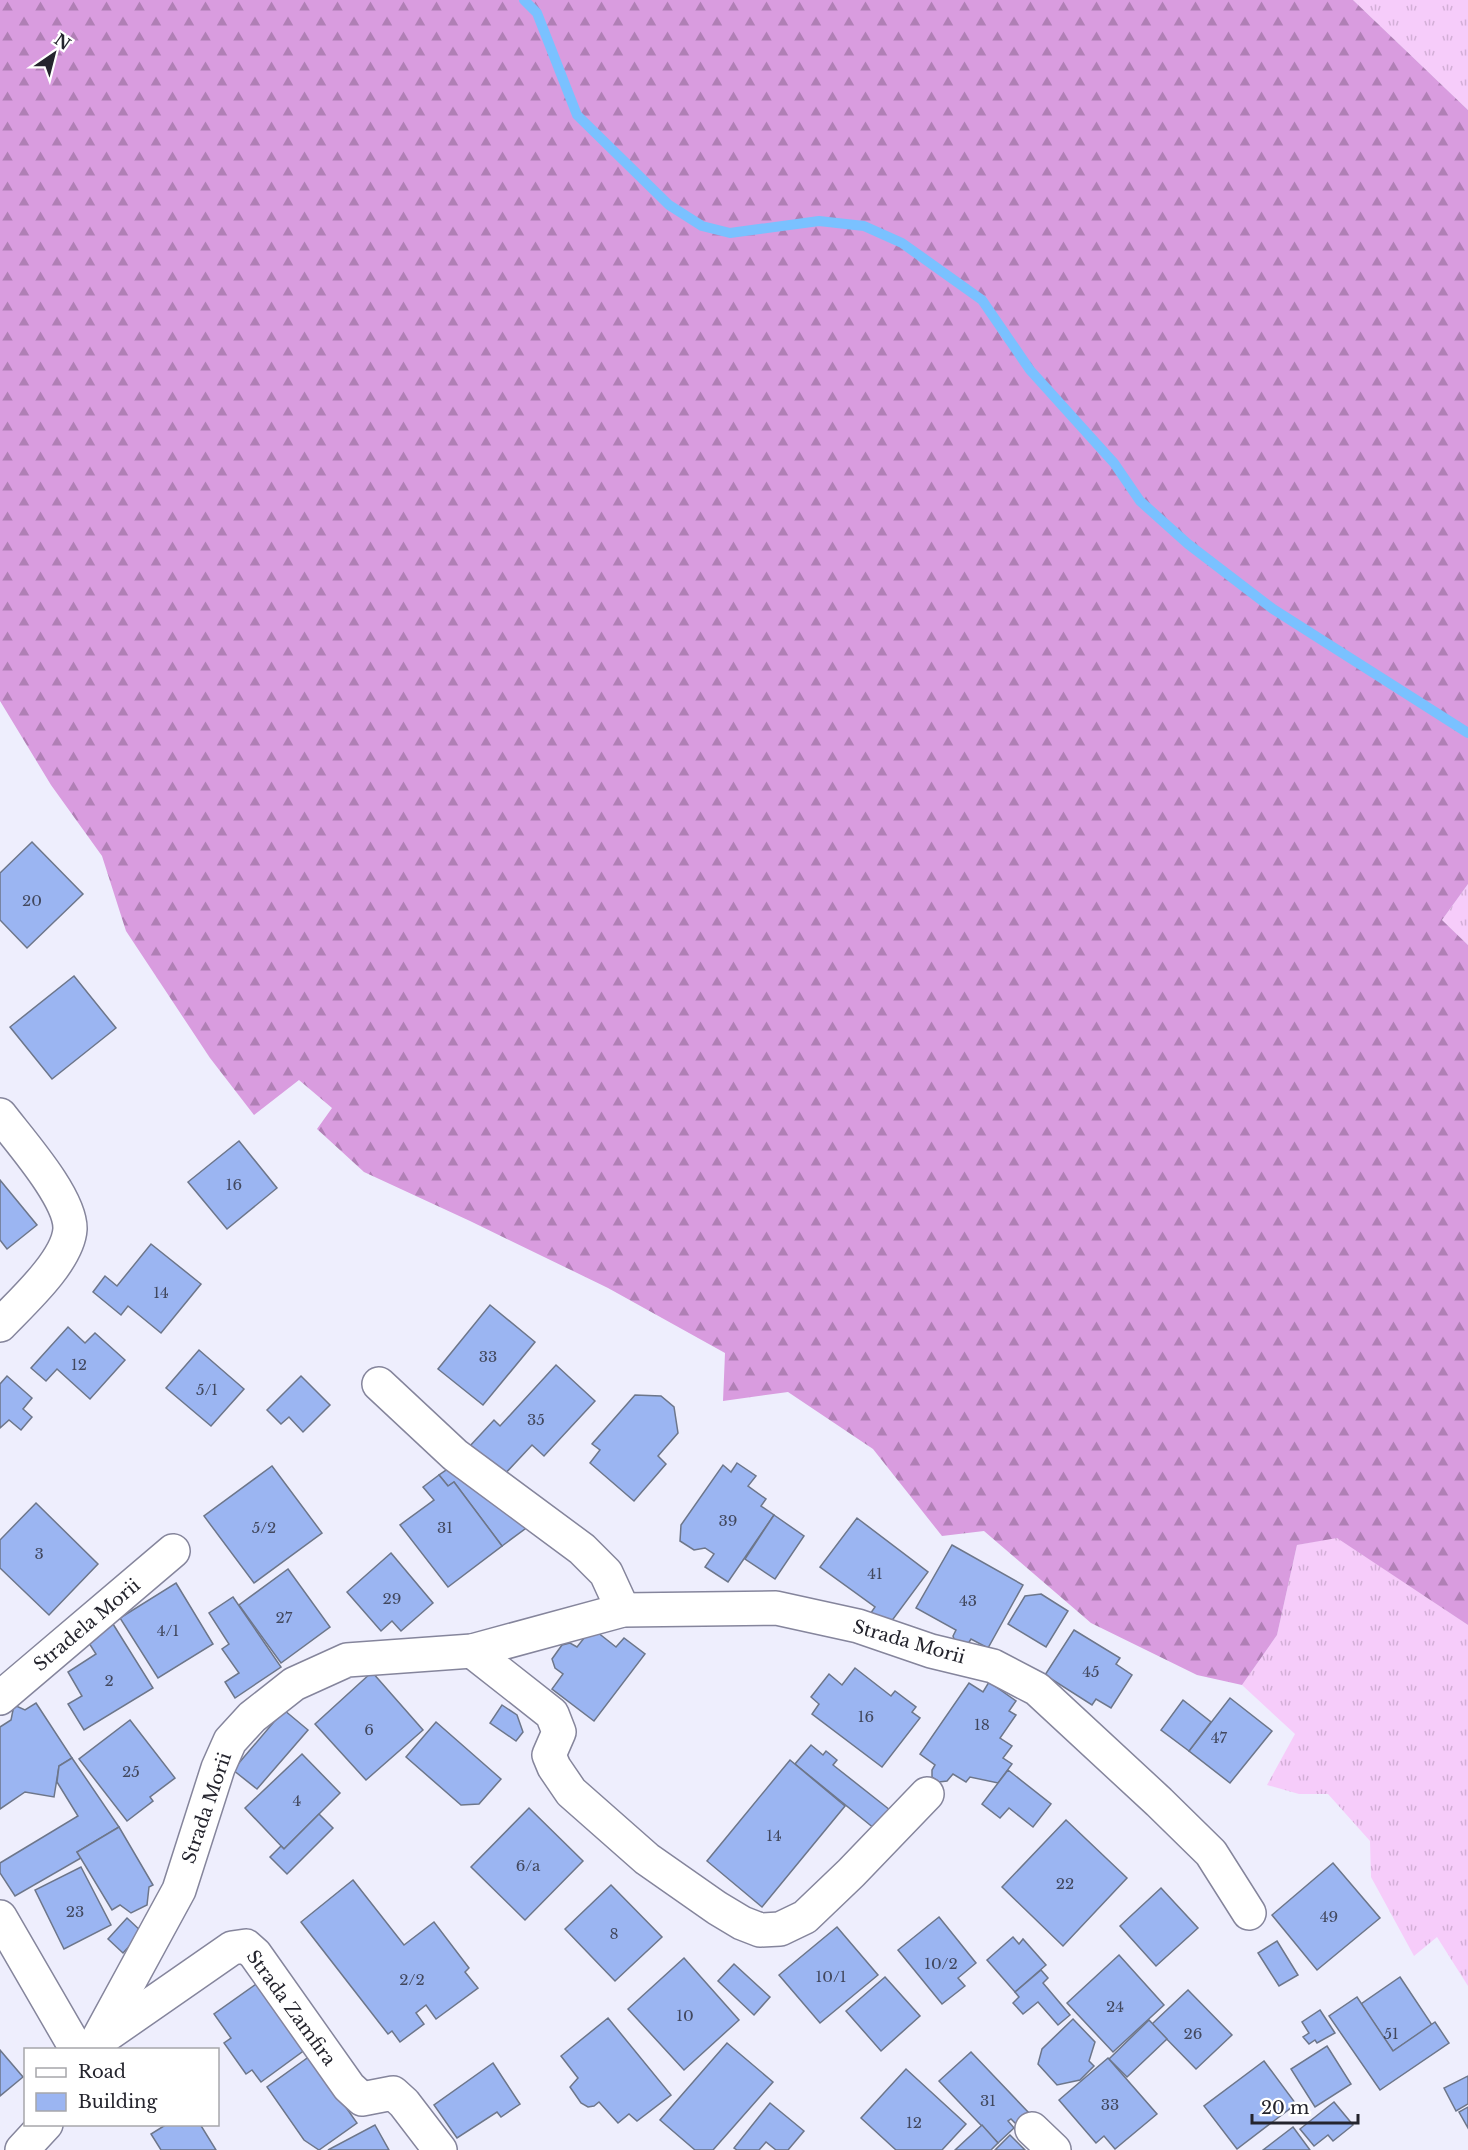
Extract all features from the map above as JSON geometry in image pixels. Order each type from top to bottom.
[{"type":"street","points":[[0,1115],[52,1184],[65,1207],[70,1228],[56,1263],[44,1279],[0,1325]]},
{"type":"street","points":[[379,1384],[455,1455],[582,1549],[606,1573],[623,1610]]},
{"type":"street","name":"Stradela Morii","points":[[0,1698],[173,1551]]},
{"type":"street","name":"Strada Morii","points":[[88,2047],[179,1890],[218,1768],[230,1741],[252,1717],[294,1684],[347,1660],[472,1651],[623,1610],[776,1608],[858,1626],[931,1651],[993,1666],[1037,1689],[1159,1802],[1211,1853],[1249,1913]]},
{"type":"street","points":[[472,1651],[552,1714],[559,1732],[549,1755],[554,1767],[571,1792],[647,1859],[717,1908],[742,1923],[760,1930],[780,1929],[805,1917],[927,1794]]},
{"type":"street","points":[[0,1917],[88,2047]]},
{"type":"street","name":"Strada Zamfira","points":[[88,2047],[232,1948],[246,1946],[255,1954],[349,2087],[362,2099],[393,2093],[404,2103],[440,2150]]},
{"type":"street","points":[[22,2150],[44,2126]]},
{"type":"green space","points":[[0,0],[1353,0],[1468,110],[1468,884],[1442,920],[1468,945],[1468,1625],[1337,1538],[1297,1545],[1277,1635],[1242,1685],[1197,1675],[1091,1623],[984,1531],[942,1536],[873,1449],[788,1392],[723,1401],[725,1353],[608,1288],[364,1172],[317,1129],[332,1108],[299,1080],[254,1115],[210,1058],[126,931],[102,856],[51,785],[0,701]]},
{"type":"green space","points":[[1353,0],[1468,0],[1468,110]]},
{"type":"green space","points":[[1468,884],[1468,945],[1442,920]]},
{"type":"green space","points":[[1337,1537],[1468,1625],[1468,1986],[1437,1937],[1414,1956],[1371,1877],[1370,1841],[1328,1794],[1299,1794],[1267,1785],[1295,1734],[1242,1685],[1277,1635],[1297,1545]]},
{"type":"building","points":[[32,842],[83,894],[27,948],[0,920],[0,873]]},
{"type":"building","points":[[74,976],[116,1028],[52,1079],[10,1027]]},
{"type":"building","points":[[239,1141],[277,1188],[227,1229],[188,1182]]},
{"type":"building","points":[[0,1180],[37,1225],[7,1249],[0,1240]]},
{"type":"building","points":[[151,1244],[201,1284],[161,1333],[128,1306],[121,1315],[93,1292],[105,1276],[117,1286]]},
{"type":"building","points":[[490,1305],[535,1342],[483,1405],[438,1369]]},
{"type":"building","points":[[68,1327],[85,1343],[95,1333],[125,1360],[90,1399],[57,1369],[46,1381],[31,1368]]},
{"type":"building","points":[[199,1350],[244,1389],[211,1426],[166,1388]]},
{"type":"building","points":[[556,1365],[595,1401],[544,1456],[532,1445],[502,1477],[469,1447],[494,1420],[500,1426]]},
{"type":"building","points":[[7,1376],[32,1398],[23,1409],[32,1417],[21,1430],[9,1420],[0,1428],[0,1384]]},
{"type":"building","points":[[301,1376],[330,1405],[303,1432],[289,1417],[281,1424],[267,1410]]},
{"type":"building","points":[[635,1395],[661,1396],[674,1407],[678,1433],[658,1456],[666,1464],[634,1501],[590,1463],[600,1450],[592,1444]]},
{"type":"building","points":[[737,1463],[756,1476],[748,1486],[766,1499],[761,1506],[774,1515],[728,1582],[705,1567],[714,1554],[705,1548],[694,1550],[680,1541],[681,1525],[723,1465],[731,1472]]},
{"type":"building","points":[[455,1464],[529,1526],[502,1546],[454,1482],[448,1486],[439,1475]]},
{"type":"building","points":[[272,1466],[322,1533],[254,1583],[204,1516]]},
{"type":"building","points":[[439,1475],[448,1486],[454,1482],[502,1546],[448,1587],[400,1525],[434,1500],[423,1487]]},
{"type":"building","points":[[36,1503],[98,1564],[49,1615],[0,1568],[0,1540]]},
{"type":"building","points":[[774,1515],[804,1536],[775,1579],[745,1559]]},
{"type":"building","points":[[857,1518],[928,1572],[885,1630],[868,1617],[875,1607],[820,1567]]},
{"type":"building","points":[[952,1545],[1023,1585],[988,1648],[971,1639],[968,1644],[955,1642],[953,1636],[956,1630],[916,1608]]},
{"type":"building","points":[[391,1553],[433,1603],[401,1631],[392,1621],[381,1631],[347,1592]]},
{"type":"building","points":[[288,1569],[330,1627],[281,1663],[239,1605]]},
{"type":"building","points":[[176,1583],[213,1644],[158,1678],[120,1618]]},
{"type":"building","points":[[1041,1594],[1068,1611],[1046,1647],[1008,1624],[1025,1596]]},
{"type":"building","points":[[233,1597],[281,1667],[235,1698],[225,1682],[239,1673],[222,1649],[229,1644],[209,1613]]},
{"type":"building","points":[[113,1624],[153,1688],[84,1730],[68,1704],[82,1696],[68,1672],[96,1654],[87,1640]]},
{"type":"building","points":[[592,1628],[616,1647],[624,1638],[645,1654],[594,1721],[552,1689],[563,1674],[555,1668],[552,1659],[562,1645],[570,1643],[577,1647]]},
{"type":"building","points":[[1074,1630],[1120,1658],[1116,1664],[1132,1675],[1111,1708],[1096,1699],[1092,1705],[1045,1675]]},
{"type":"building","points":[[855,1668],[891,1696],[895,1691],[916,1707],[912,1712],[920,1718],[882,1767],[812,1714],[819,1704],[811,1697],[829,1674],[842,1685]]},
{"type":"building","points":[[372,1672],[423,1730],[366,1780],[315,1724]]},
{"type":"building","points":[[989,1682],[1016,1701],[1009,1711],[1016,1715],[1000,1738],[1012,1746],[1003,1758],[1012,1764],[998,1783],[970,1777],[966,1782],[953,1774],[947,1781],[939,1782],[932,1777],[935,1765],[920,1754],[969,1683],[983,1692]]},
{"type":"building","points":[[1230,1698],[1272,1731],[1230,1783],[1189,1751]]},
{"type":"building","points":[[1183,1700],[1211,1722],[1189,1751],[1161,1730]]},
{"type":"building","points":[[36,1703],[72,1758],[59,1766],[54,1797],[25,1792],[0,1809],[0,1727],[11,1720],[14,1705],[25,1710]]},
{"type":"building","points":[[502,1705],[517,1715],[523,1732],[516,1741],[490,1723]]},
{"type":"building","points":[[284,1710],[308,1730],[257,1789],[233,1770]]},
{"type":"building","points":[[130,1720],[175,1778],[150,1797],[153,1801],[127,1821],[79,1759]]},
{"type":"building","points":[[436,1722],[501,1779],[479,1804],[461,1805],[406,1757]]},
{"type":"building","points":[[811,1745],[823,1755],[826,1751],[837,1760],[833,1765],[890,1810],[875,1829],[795,1764]]},
{"type":"building","points":[[302,1754],[340,1793],[284,1849],[245,1808]]},
{"type":"building","points":[[72,1758],[119,1827],[77,1852],[81,1858],[15,1896],[0,1873],[0,1863],[78,1816],[57,1782],[59,1766]]},
{"type":"building","points":[[790,1760],[845,1806],[762,1907],[707,1861]]},
{"type":"building","points":[[1008,1770],[1051,1804],[1033,1827],[1009,1808],[1000,1818],[982,1804]]},
{"type":"building","points":[[529,1808],[583,1861],[525,1920],[471,1867]]},
{"type":"building","points":[[319,1814],[333,1828],[287,1874],[270,1857],[281,1846],[284,1849]]},
{"type":"building","points":[[1066,1820],[1127,1878],[1063,1946],[1002,1887]]},
{"type":"building","points":[[119,1827],[153,1885],[149,1887],[147,1905],[131,1913],[120,1905],[112,1910],[77,1852]]},
{"type":"building","points":[[1333,1863],[1380,1918],[1317,1970],[1272,1915]]},
{"type":"building","points":[[81,1867],[111,1925],[64,1949],[35,1890]]},
{"type":"building","points":[[353,1880],[404,1945],[434,1922],[469,1968],[465,1972],[478,1988],[436,2019],[426,2005],[416,2013],[424,2024],[400,2042],[392,2031],[388,2034],[301,1922]]},
{"type":"building","points":[[611,1885],[662,1937],[615,1981],[565,1929]]},
{"type":"building","points":[[1161,1888],[1198,1928],[1156,1966],[1120,1926]]},
{"type":"building","points":[[939,1917],[976,1963],[958,1978],[965,1986],[942,2004],[898,1950]]},
{"type":"building","points":[[127,1918],[142,1932],[123,1953],[108,1939]]},
{"type":"building","points":[[837,1927],[878,1975],[820,2023],[779,1975]]},
{"type":"building","points":[[1013,1937],[1019,1944],[1023,1939],[1046,1965],[1015,1992],[987,1960]]},
{"type":"building","points":[[1277,1941],[1298,1975],[1279,1986],[1258,1953]]},
{"type":"building","points":[[1119,1955],[1164,2005],[1113,2052],[1067,2003]]},
{"type":"building","points":[[684,1958],[739,2020],[684,2070],[628,2009]]},
{"type":"building","points":[[734,1964],[770,1997],[754,2015],[718,1981]]},
{"type":"building","points":[[1041,1970],[1048,1978],[1043,1983],[1070,2015],[1058,2025],[1038,2002],[1023,2014],[1013,2003],[1019,1997],[1015,1992]]},
{"type":"building","points":[[885,1977],[920,2016],[881,2051],[846,2011]]},
{"type":"building","points":[[1400,1977],[1432,2025],[1393,2051],[1361,2004]]},
{"type":"building","points":[[259,1982],[306,2049],[261,2082],[252,2070],[246,2074],[224,2043],[231,2038],[214,2014]]},
{"type":"building","points":[[1188,1990],[1232,2035],[1196,2069],[1152,2024]]},
{"type":"building","points":[[1357,1997],[1393,2051],[1435,2022],[1449,2043],[1380,2090],[1329,2016]]},
{"type":"building","points":[[1320,2010],[1335,2033],[1317,2043],[1315,2040],[1309,2044],[1303,2037],[1309,2033],[1302,2022]]},
{"type":"building","points":[[608,2018],[671,2095],[637,2121],[629,2114],[618,2123],[599,2102],[588,2107],[581,2103],[570,2087],[578,2078],[561,2056]]},
{"type":"building","points":[[1073,2019],[1095,2042],[1089,2061],[1094,2066],[1080,2080],[1057,2085],[1038,2064],[1042,2049]]},
{"type":"building","points":[[1149,2020],[1167,2039],[1127,2077],[1109,2059]]},
{"type":"building","points":[[727,2043],[773,2082],[713,2150],[695,2150],[660,2120]]},
{"type":"building","points":[[1327,2046],[1351,2084],[1315,2107],[1291,2069]]},
{"type":"building","points":[[0,2050],[23,2077],[0,2096]]},
{"type":"building","points":[[971,2052],[1029,2113],[1017,2125],[1011,2119],[1008,2121],[1014,2128],[998,2143],[939,2081]]},
{"type":"building","points":[[310,2056],[357,2123],[319,2150],[304,2140],[267,2087]]},
{"type":"building","points":[[1108,2058],[1157,2114],[1115,2149],[1104,2136],[1096,2143],[1059,2100]]},
{"type":"building","points":[[1264,2061],[1296,2104],[1237,2149],[1204,2106]]},
{"type":"building","points":[[493,2063],[520,2104],[501,2117],[497,2112],[457,2138],[434,2105]]},
{"type":"building","points":[[906,2069],[966,2124],[942,2150],[896,2150],[861,2118]]},
{"type":"building","points":[[1468,2076],[1468,2104],[1456,2111],[1444,2088]]},
{"type":"building","points":[[1334,2102],[1353,2125],[1333,2141],[1328,2135],[1314,2146],[1300,2129]]},
{"type":"building","points":[[770,2103],[804,2131],[788,2150],[776,2150],[766,2142],[759,2150],[734,2148]]},
{"type":"building","points":[[1468,2107],[1468,2128],[1459,2112]]},
{"type":"building","points":[[375,2125],[389,2150],[328,2150]]},
{"type":"building","points":[[982,2125],[998,2143],[991,2150],[955,2150]]},
{"type":"building","points":[[164,2126],[201,2126],[216,2150],[161,2150],[151,2134]]},
{"type":"building","points":[[1293,2127],[1310,2150],[1263,2150]]},
{"type":"building","points":[[1010,2135],[1025,2150],[995,2150]]},
{"type":"waterway","points":[[524,0],[537,13],[577,115],[669,205],[702,226],[730,233],[819,221],[864,226],[902,243],[982,300],[1030,370],[1114,463],[1140,501],[1188,544],[1273,609],[1468,733]]}]
